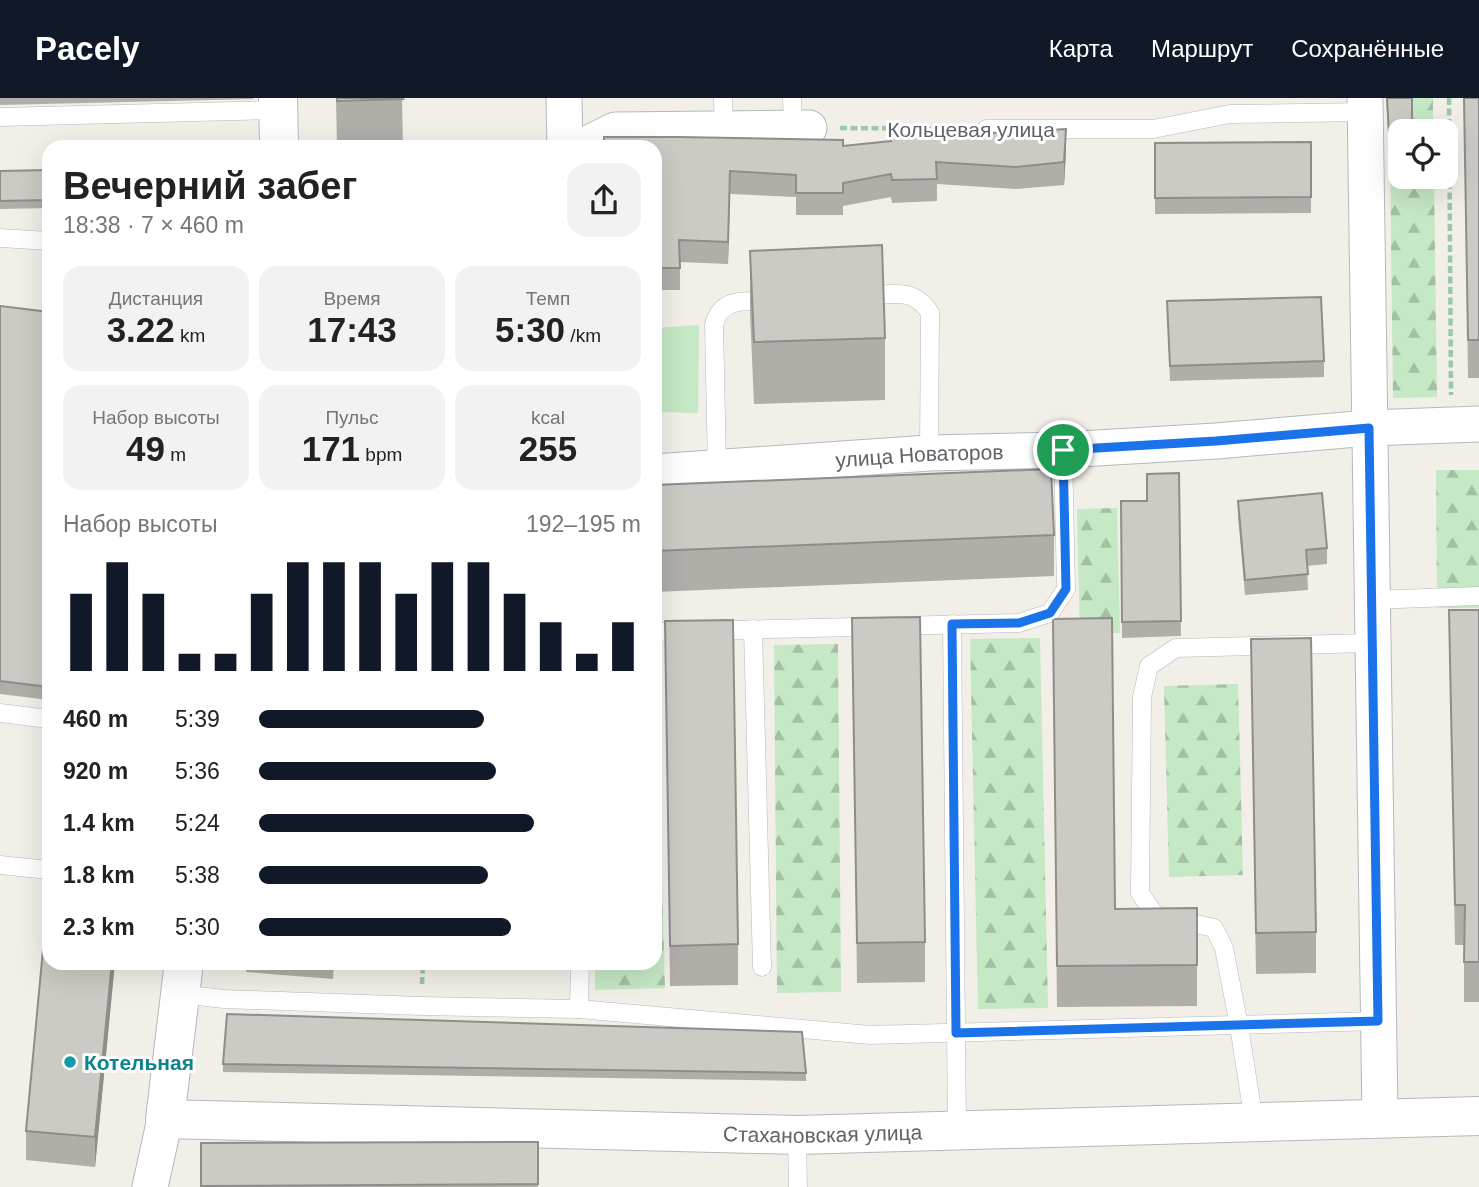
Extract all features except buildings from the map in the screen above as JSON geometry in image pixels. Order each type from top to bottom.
[{"type":"street","points":[[564,98],[565,140]]},
{"type":"street","points":[[1365,105],[1380,1118]]},
{"type":"street","points":[[595,140],[615,130],[724,113],[798,118]]},
{"type":"street","name":"улица Новаторов","points":[[662,471],[929,453],[1063,450],[1369,428],[1465,424]]},
{"type":"street","points":[[150,1187],[165,1119],[182,978]]},
{"type":"street","name":"Стахановская улица","points":[[165,1119],[797,1135],[1479,1115]]},
{"type":"lane","name":"Кольцевая улица","points":[[986,129],[1153,129],[1230,106],[1365,105]]},
{"type":"lane","points":[[0,117],[278,118]]},
{"type":"lane","points":[[0,238],[42,241]]},
{"type":"lane","points":[[845,297],[910,294],[922,302],[930,313],[929,453]]},
{"type":"lane","points":[[718,467],[714,325],[717,312],[726,303],[792,300]]},
{"type":"lane","points":[[662,632],[1019,623],[1050,613],[1066,589],[1063,450]]},
{"type":"lane","points":[[1371,600],[1479,596]]},
{"type":"lane","points":[[952,624],[957,1130]]},
{"type":"lane","points":[[753,629],[762,967]]},
{"type":"lane","points":[[1254,1122],[1224,948],[1214,928],[1155,915],[1140,893],[1142,697],[1149,666],[1176,648],[1371,643]]},
{"type":"lane","points":[[0,713],[42,718]]},
{"type":"lane","points":[[0,865],[42,869]]},
{"type":"lane","points":[[579,1009],[580,970]]},
{"type":"lane","points":[[182,978],[224,999],[579,1009],[870,1035],[1378,1021]]},
{"type":"lane","points":[[797,1135],[798,1187]]},
{"type":"path","points":[[1449,98],[1465,424]]},
{"type":"path","name":"Кольцевая улица","points":[[798,118],[986,129]]},
{"type":"green space","points":[[1386,98],[1433,98],[1433,119],[1412,119],[1412,101],[1386,101]]},
{"type":"green space","points":[[1390,189],[1434,189],[1437,397],[1393,398]]},
{"type":"green space","points":[[699,325],[698,413],[662,412],[662,328]]},
{"type":"green space","points":[[1436,470],[1479,470],[1479,608],[1437,608]]},
{"type":"green space","points":[[1117,508],[1120,633],[1080,634],[1077,509]]},
{"type":"green space","points":[[1040,638],[1048,1008],[978,1009],[970,639]]},
{"type":"green space","points":[[838,644],[841,992],[777,993],[774,645]]},
{"type":"green space","points":[[1238,684],[1243,875],[1169,877],[1164,686]]},
{"type":"green space","points":[[662,888],[665,988],[595,990],[595,970],[662,970]]},
{"type":"place","name":"Котельная","points":[[70,1062]]},
{"type":"route","points":[[1369,428],[1378,1021],[956,1033],[952,624],[1019,623],[1050,613],[1066,589],[1063,450],[1369,428]]}]
